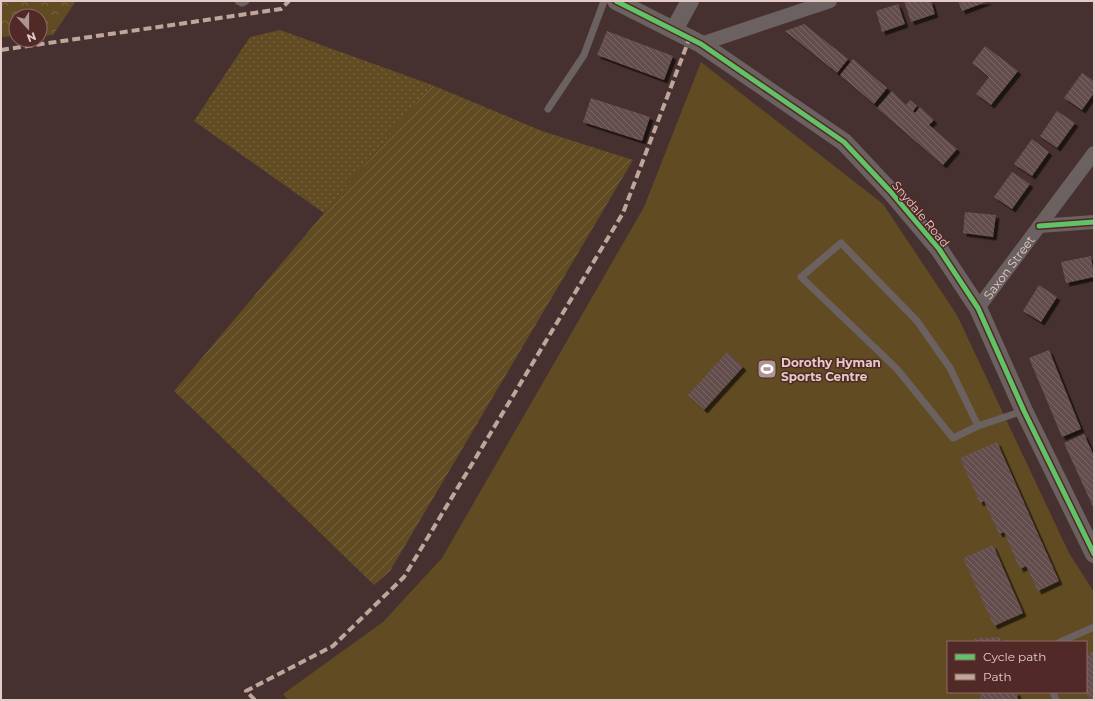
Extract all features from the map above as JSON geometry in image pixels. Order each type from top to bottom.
[{"type":"street","name":"Snydale Road","points":[[616,1],[701,44],[844,142],[890,191],[939,249],[978,308],[1024,411],[1094,554]]},
{"type":"street","points":[[674,30],[690,1]]},
{"type":"street","points":[[701,44],[830,1]]},
{"type":"street","name":"Saxon Street","points":[[978,308],[1094,153]]},
{"type":"street","name":"Saxon Street","points":[[1039,226],[1094,222]]},
{"type":"lane","points":[[238,1],[242,3],[246,1]]},
{"type":"lane","points":[[548,109],[584,55],[604,1]]},
{"type":"lane","points":[[978,426],[950,368],[917,321],[841,243],[801,277],[897,369],[953,438],[978,426],[1024,411]]},
{"type":"lane","points":[[1062,641],[1094,627]]},
{"type":"green space","points":[[1,1],[76,1],[53,35],[48,35],[48,8],[8,8],[8,37],[1,37]]},
{"type":"green space","points":[[280,30],[432,85],[324,213],[194,121],[250,37]]},
{"type":"green space","name":"Dorothy Hyman Sports Centre","points":[[701,62],[883,204],[957,315],[1069,553],[1094,592],[1094,700],[288,700],[283,694],[383,622],[442,558],[644,207]]},
{"type":"green space","points":[[432,85],[542,131],[633,160],[390,571],[374,585],[174,391]]},
{"type":"building","points":[[904,1],[931,1],[935,14],[911,22]]},
{"type":"building","points":[[958,1],[989,1],[962,11]]},
{"type":"building","points":[[898,4],[905,24],[882,32],[876,11]]},
{"type":"building","points":[[804,24],[848,59],[837,73],[785,31]]},
{"type":"building","points":[[607,31],[673,56],[664,80],[597,55]]},
{"type":"building","points":[[985,46],[1018,71],[991,105],[976,94],[989,77],[972,63]]},
{"type":"building","points":[[853,59],[887,88],[874,104],[840,75]]},
{"type":"building","points":[[1082,73],[1094,81],[1094,93],[1082,110],[1064,98]]},
{"type":"building","points":[[892,91],[906,105],[910,100],[917,106],[913,111],[915,113],[920,107],[934,120],[929,125],[957,149],[943,165],[877,108]]},
{"type":"building","points":[[591,98],[650,117],[642,141],[583,122]]},
{"type":"building","points":[[1057,111],[1075,123],[1057,148],[1040,136]]},
{"type":"building","points":[[1032,139],[1049,152],[1032,176],[1014,164]]},
{"type":"building","points":[[1012,172],[1030,184],[1012,209],[994,197]]},
{"type":"building","points":[[965,212],[996,215],[993,237],[963,233]]},
{"type":"building","points":[[1091,256],[1094,277],[1066,283],[1061,262]]},
{"type":"building","points":[[1039,285],[1057,297],[1041,322],[1023,311]]},
{"type":"building","points":[[1049,350],[1081,429],[1062,437],[1029,358]]},
{"type":"building","points":[[727,352],[743,367],[704,410],[688,395]]},
{"type":"building","points":[[1084,434],[1094,456],[1094,509],[1064,443]]},
{"type":"building","points":[[997,442],[1059,581],[1038,591],[1026,566],[1020,569],[1004,532],[999,534],[984,501],[980,503],[960,458]]},
{"type":"building","points":[[993,545],[1023,613],[994,626],[963,558]]},
{"type":"building","points":[[1000,637],[1000,641],[975,641],[974,639]]},
{"type":"building","points":[[1094,650],[1094,700],[1090,700],[1085,693],[1087,693],[1087,655]]},
{"type":"building","points":[[980,693],[1017,693],[1018,700],[980,700]]},
{"type":"marked path","points":[[1,50],[281,9],[289,1]]},
{"type":"marked path","points":[[255,700],[246,691],[333,646],[404,577],[623,213],[690,37]]},
{"type":"cycle path","points":[[616,1],[701,44],[844,142],[890,191],[939,249],[978,308],[1024,411],[1094,554]]},
{"type":"cycle path","points":[[1039,226],[1094,222]]},
{"type":"place","name":"Dorothy Hyman Sports Centre","points":[[767,369]]}]
